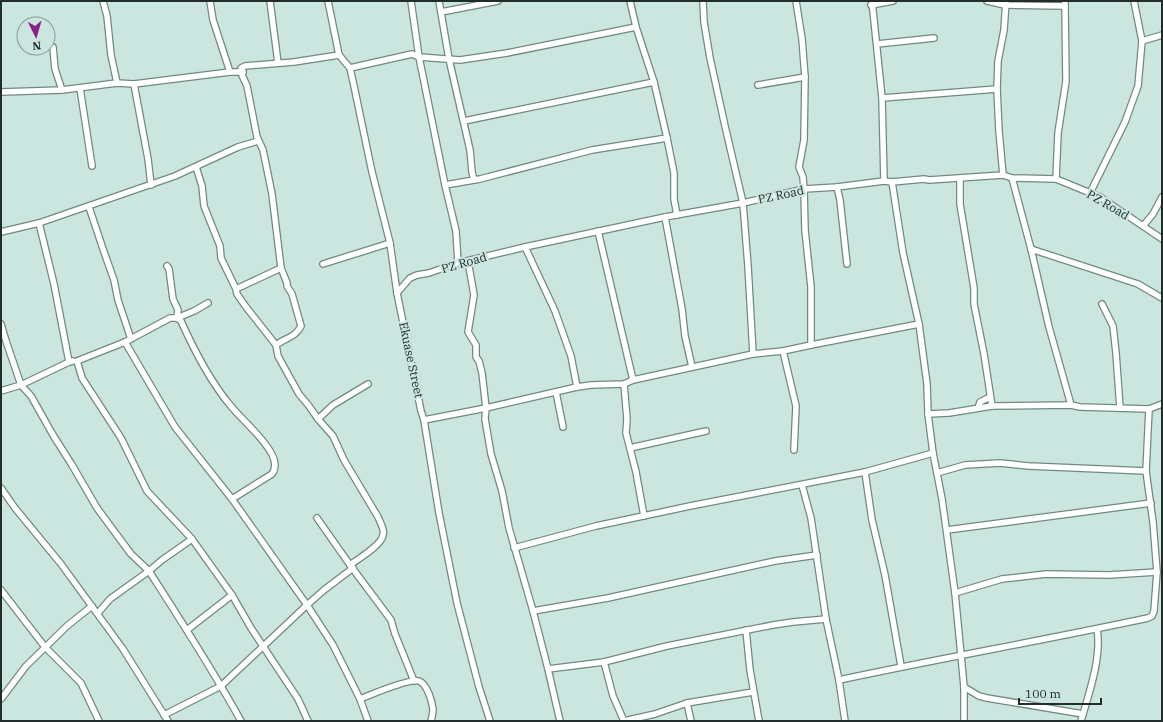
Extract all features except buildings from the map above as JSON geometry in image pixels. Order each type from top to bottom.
[{"type":"street","points":[[103,1],[107,16],[111,55],[117,83]]},
{"type":"street","points":[[210,1],[213,20],[230,72]]},
{"type":"street","points":[[270,1],[278,63]]},
{"type":"street","name":"Ekuase Street","points":[[328,1],[339,55],[350,68],[372,172],[390,243],[397,293],[424,420],[439,513],[458,603],[479,687],[490,721]]},
{"type":"street","points":[[411,1],[419,57],[445,185],[456,230],[458,263]]},
{"type":"street","points":[[439,1],[449,58],[470,150],[474,180]]},
{"type":"street","points":[[441,12],[498,1]]},
{"type":"street","points":[[630,1],[636,27],[654,82],[667,138],[674,173],[674,199],[677,215]]},
{"type":"street","points":[[703,1],[704,22],[712,66],[743,203],[753,354]]},
{"type":"street","points":[[796,1],[802,39],[805,77],[804,140],[799,167],[803,176],[805,230],[811,287],[811,345]]},
{"type":"street","points":[[884,181],[882,98],[872,3],[893,1]]},
{"type":"street","points":[[987,1],[1005,3],[1065,4],[1066,81],[1058,132],[1056,179]]},
{"type":"street","points":[[1090,193],[1125,122],[1138,86],[1142,41],[1134,1]]},
{"type":"street","points":[[1003,175],[997,89],[998,61],[1004,30],[1005,3]]},
{"type":"street","points":[[350,68],[412,54],[419,57],[460,60],[507,53],[636,27]]},
{"type":"street","points":[[1142,41],[1162,35]]},
{"type":"street","points":[[877,44],[934,38]]},
{"type":"street","points":[[276,345],[291,338],[301,326],[292,294],[287,286],[281,268],[272,194],[263,150],[256,137],[247,86],[242,75],[243,72],[241,68],[245,66],[294,62],[339,55]]},
{"type":"street","points":[[54,56],[55,69],[62,90]]},
{"type":"street","points":[[1,92],[62,90],[117,83],[134,84],[230,72],[243,72]]},
{"type":"street","points":[[758,85],[805,77]]},
{"type":"street","points":[[464,121],[654,82]]},
{"type":"street","points":[[134,84],[152,185]]},
{"type":"street","points":[[80,88],[92,166]]},
{"type":"street","points":[[882,98],[997,89]]},
{"type":"street","points":[[445,185],[474,180],[592,150],[667,138]]},
{"type":"street","points":[[1,232],[39,223],[90,207],[175,176],[238,147],[258,141]]},
{"type":"street","points":[[164,715],[221,686],[307,605],[381,541],[384,534],[378,517],[344,460],[333,436],[299,394],[278,356],[276,345],[237,294],[221,258],[220,246],[204,206],[202,186],[196,167]]},
{"type":"street","name":"PZ Road","points":[[397,293],[410,278],[417,275],[429,273],[458,263],[525,247],[665,217],[743,203],[804,189],[837,187],[884,181],[892,182],[1003,175],[1012,178],[1056,179],[1100,197],[1162,239]]},
{"type":"street","points":[[960,178],[960,204],[974,288],[974,304],[992,406]]},
{"type":"street","points":[[1012,178],[1031,249],[1049,327],[1071,405]]},
{"type":"street","points":[[892,182],[904,253],[919,324],[927,384],[928,414],[933,454],[947,530],[962,655],[964,721]]},
{"type":"street","points":[[837,187],[840,200],[847,264]]},
{"type":"street","points":[[1143,226],[1153,214],[1162,197]]},
{"type":"street","points":[[90,207],[112,275],[128,341],[175,427],[232,499],[307,605],[333,645],[360,699],[368,721]]},
{"type":"street","points":[[665,217],[682,309],[685,336],[692,367]]},
{"type":"street","points":[[39,223],[54,284],[69,362]]},
{"type":"street","points":[[598,231],[633,380]]},
{"type":"street","points":[[323,264],[390,243]]},
{"type":"street","points":[[525,247],[555,311],[571,356],[577,387]]},
{"type":"street","points":[[1031,249],[1138,284],[1162,298]]},
{"type":"street","points":[[468,261],[474,295],[468,332],[476,345],[476,357],[479,361],[482,373],[486,408],[485,419],[491,454],[502,491],[514,548],[533,611],[560,721]]},
{"type":"street","points":[[167,266],[169,269],[173,299],[178,310],[177,318]]},
{"type":"street","points":[[236,290],[281,268]]},
{"type":"street","points":[[1,392],[21,386],[69,362],[77,361],[128,341],[170,318],[177,318],[208,303]]},
{"type":"street","points":[[1102,304],[1113,326],[1120,408]]},
{"type":"street","points":[[177,318],[181,320],[195,350],[225,398],[263,441],[274,458],[275,470],[272,474],[232,499]]},
{"type":"street","points":[[1,324],[21,386],[31,396],[52,435],[72,465],[97,508],[131,554],[149,571],[188,630],[241,721]]},
{"type":"street","points":[[424,420],[486,408],[577,387],[624,384],[633,380],[753,354],[783,351],[919,324]]},
{"type":"street","points":[[783,351],[796,406],[794,450]]},
{"type":"street","points":[[77,361],[82,378],[121,438],[147,491],[192,538],[232,595],[251,628],[298,700],[308,721]]},
{"type":"street","points":[[318,419],[333,405],[368,384]]},
{"type":"street","points":[[624,384],[626,433],[636,472],[644,516]]},
{"type":"street","points":[[556,392],[563,427]]},
{"type":"street","points":[[978,408],[980,402],[990,397]]},
{"type":"street","points":[[928,414],[949,413],[992,406],[1071,405],[1080,407],[1150,409],[1162,404]]},
{"type":"street","points":[[839,680],[901,666],[1097,629],[1152,616],[1154,611],[1156,572],[1151,503],[1146,471],[1150,409]]},
{"type":"street","points":[[630,448],[706,431]]},
{"type":"street","points":[[514,548],[596,526],[865,472],[933,454]]},
{"type":"street","points":[[936,473],[965,466],[1000,464],[1146,471]]},
{"type":"street","points":[[865,472],[872,520],[885,575],[901,666]]},
{"type":"street","points":[[802,485],[811,518],[826,619],[839,680],[845,721]]},
{"type":"street","points":[[1,488],[15,508],[61,564],[98,613],[127,655],[168,721]]},
{"type":"street","points":[[947,530],[1151,503]]},
{"type":"street","points":[[317,518],[391,620],[414,681]]},
{"type":"street","points":[[98,613],[110,599],[192,538]]},
{"type":"street","points":[[533,611],[608,598],[775,561],[817,555]]},
{"type":"street","points":[[955,593],[1002,579],[1046,574],[1156,572]]},
{"type":"street","points":[[1,590],[45,647],[80,684],[99,721]]},
{"type":"street","points":[[188,630],[232,595]]},
{"type":"street","points":[[2,695],[26,666],[45,647],[67,626],[92,606]]},
{"type":"street","points":[[548,669],[604,662],[667,646],[746,630],[793,622],[826,619]]},
{"type":"street","points":[[1081,721],[1096,665],[1098,638],[1097,629]]},
{"type":"street","points":[[746,630],[753,692],[759,721]]},
{"type":"street","points":[[604,662],[613,696],[624,721],[655,714],[687,703],[753,692]]},
{"type":"street","points":[[360,699],[396,686],[419,681],[428,690],[433,708],[432,721]]},
{"type":"street","points":[[964,687],[979,696],[987,698],[1083,714]]},
{"type":"street","points":[[687,703],[691,721]]}]
